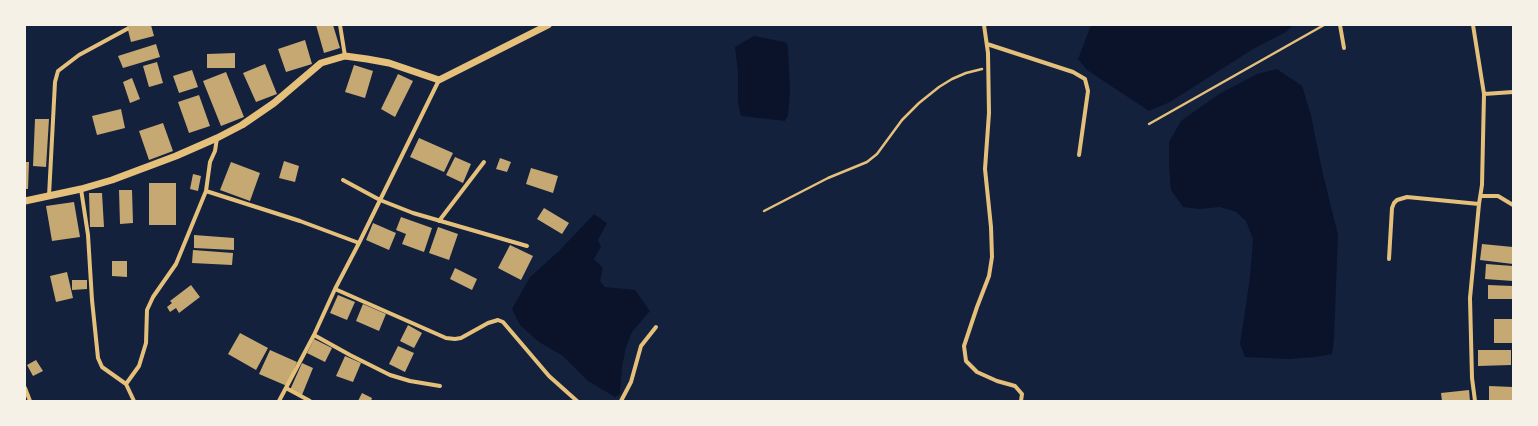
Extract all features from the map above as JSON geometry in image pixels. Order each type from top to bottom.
[{"type":"street","points":[[340,25],[345,56]]},
{"type":"street","points":[[279,401],[314,334],[439,80],[548,25]]},
{"type":"street","points":[[984,25],[987,44],[989,113],[985,169],[991,227],[992,257],[989,276],[964,346],[966,361],[977,372],[997,381],[1015,386],[1022,394],[1021,401]]},
{"type":"street","points":[[1340,25],[1344,48]]},
{"type":"street","points":[[1473,25],[1484,94],[1481,196],[1470,298],[1472,370],[1475,401]]},
{"type":"street","points":[[49,196],[55,82],[58,71],[79,55],[127,29]]},
{"type":"street","points":[[987,44],[1073,72],[1085,79],[1088,91],[1079,155]]},
{"type":"street","points":[[25,201],[81,189],[112,180],[176,156],[216,138],[242,125],[274,103],[321,62],[345,56],[388,62],[439,80]]},
{"type":"street","points":[[1484,94],[1513,92]]},
{"type":"street","points":[[126,384],[140,366],[146,343],[146,310],[153,297],[176,264],[206,191],[210,162],[215,151],[216,138]]},
{"type":"street","points":[[439,221],[484,162]]},
{"type":"street","points":[[343,180],[380,200],[414,213],[527,246]]},
{"type":"street","points":[[81,189],[88,235],[92,300],[98,358],[102,367],[126,384],[134,401]]},
{"type":"street","points":[[206,191],[300,221],[359,243]]},
{"type":"street","points":[[1481,196],[1498,196],[1513,205]]},
{"type":"street","points":[[1389,259],[1392,208],[1394,203],[1398,200],[1407,197],[1479,204]]},
{"type":"street","points":[[335,289],[446,338],[461,338],[488,323],[498,320],[503,322],[549,376],[577,401]]},
{"type":"street","points":[[621,401],[631,382],[641,346],[656,326]]},
{"type":"street","points":[[314,334],[350,355],[390,374],[410,381],[440,386]]},
{"type":"street","points":[[25,388],[30,401]]},
{"type":"street","points":[[286,388],[310,401]]},
{"type":"street","points":[[568,401],[572,396]]},
{"type":"path","points":[[1149,124],[1324,25]]},
{"type":"path","points":[[764,211],[828,178],[867,162],[877,154],[902,120],[918,103],[938,87],[966,73],[988,68]]},
{"type":"water","points":[[1091,25],[1293,25],[1286,32],[1253,49],[1170,102],[1149,111],[1087,70],[1078,59]]},
{"type":"water","points":[[754,36],[785,42],[788,46],[790,90],[788,116],[785,121],[741,116],[738,103],[738,72],[735,47]]},
{"type":"water","points":[[1277,69],[1302,86],[1311,115],[1322,170],[1338,235],[1334,339],[1332,354],[1315,357],[1289,359],[1245,357],[1240,344],[1250,277],[1253,239],[1246,221],[1236,212],[1220,207],[1200,209],[1183,207],[1171,190],[1169,142],[1181,121],[1219,94],[1257,74]]},
{"type":"water","points":[[594,214],[607,223],[598,240],[601,247],[594,259],[603,268],[600,281],[605,287],[635,290],[650,311],[632,332],[626,347],[622,367],[620,394],[615,397],[588,381],[563,356],[539,342],[520,325],[512,309],[530,277],[559,251]]},
{"type":"building","points":[[151,25],[154,36],[131,42],[127,26]]},
{"type":"building","points":[[316,25],[333,25],[340,48],[324,53]]},
{"type":"building","points":[[305,40],[312,64],[286,72],[278,49]]},
{"type":"building","points":[[156,44],[160,57],[123,68],[118,56]]},
{"type":"building","points":[[235,53],[235,68],[207,68],[207,54]]},
{"type":"building","points":[[157,62],[163,83],[149,87],[143,66]]},
{"type":"building","points":[[265,64],[277,94],[256,102],[243,73]]},
{"type":"building","points":[[354,65],[373,71],[365,98],[345,92]]},
{"type":"building","points":[[192,70],[198,87],[179,93],[173,76]]},
{"type":"building","points":[[226,72],[244,117],[221,126],[203,81]]},
{"type":"building","points":[[398,74],[413,81],[395,117],[381,109]]},
{"type":"building","points":[[132,78],[140,99],[130,103],[123,82]]},
{"type":"building","points":[[199,95],[210,126],[189,133],[178,102]]},
{"type":"building","points":[[121,109],[125,128],[97,135],[92,116]]},
{"type":"building","points":[[35,119],[49,119],[46,167],[33,166]]},
{"type":"building","points":[[163,123],[173,151],[149,160],[139,131]]},
{"type":"building","points":[[419,138],[453,153],[444,172],[410,157]]},
{"type":"building","points":[[455,157],[471,164],[463,183],[446,175]]},
{"type":"building","points":[[500,158],[511,162],[507,172],[496,169]]},
{"type":"building","points":[[284,161],[299,166],[295,182],[279,178]]},
{"type":"building","points":[[25,162],[29,162],[28,189],[25,189]]},
{"type":"building","points":[[231,162],[260,173],[250,201],[220,190]]},
{"type":"building","points":[[531,168],[558,176],[553,193],[526,184]]},
{"type":"building","points":[[193,174],[201,176],[198,191],[190,189]]},
{"type":"building","points":[[149,183],[176,183],[176,225],[149,225]]},
{"type":"building","points":[[119,190],[132,190],[133,223],[120,224]]},
{"type":"building","points":[[89,193],[102,193],[104,227],[90,227]]},
{"type":"building","points":[[74,202],[80,237],[52,241],[46,206]]},
{"type":"building","points":[[544,208],[569,223],[562,234],[537,219]]},
{"type":"building","points":[[401,217],[432,228],[424,252],[402,244],[406,234],[396,230]]},
{"type":"building","points":[[373,223],[396,233],[389,250],[366,240]]},
{"type":"building","points":[[438,227],[458,234],[449,260],[429,253]]},
{"type":"building","points":[[194,235],[234,238],[234,250],[194,248]]},
{"type":"building","points":[[1482,244],[1513,247],[1513,264],[1480,260]]},
{"type":"building","points":[[510,245],[533,256],[521,280],[498,268]]},
{"type":"building","points":[[193,250],[233,253],[232,265],[192,263]]},
{"type":"building","points":[[112,261],[127,261],[127,277],[112,276]]},
{"type":"building","points":[[1486,264],[1513,266],[1513,281],[1485,279]]},
{"type":"building","points":[[455,268],[477,279],[472,290],[450,279]]},
{"type":"building","points":[[67,272],[73,298],[56,302],[50,276]]},
{"type":"building","points":[[72,280],[87,280],[87,289],[72,290]]},
{"type":"building","points":[[191,285],[200,297],[179,313],[176,308],[170,312],[167,307],[172,303],[170,301]]},
{"type":"building","points":[[1488,285],[1513,286],[1513,299],[1488,299]]},
{"type":"building","points":[[338,295],[355,302],[347,320],[330,313]]},
{"type":"building","points":[[363,304],[386,314],[379,331],[356,321]]},
{"type":"building","points":[[1494,319],[1513,319],[1513,343],[1494,343]]},
{"type":"building","points":[[408,325],[422,333],[414,348],[400,341]]},
{"type":"building","points":[[240,333],[268,348],[256,370],[228,354]]},
{"type":"building","points":[[314,339],[332,348],[325,362],[307,353]]},
{"type":"building","points":[[398,346],[414,353],[405,372],[389,364]]},
{"type":"building","points":[[270,350],[297,362],[287,386],[259,374]]},
{"type":"building","points":[[1478,350],[1511,350],[1511,365],[1478,366]]},
{"type":"building","points":[[345,356],[361,363],[353,382],[336,376]]},
{"type":"building","points":[[36,360],[43,371],[33,376],[27,365]]},
{"type":"building","points":[[302,363],[313,368],[302,395],[290,390]]},
{"type":"building","points":[[1489,386],[1513,387],[1513,401],[1489,401]]},
{"type":"building","points":[[1469,390],[1470,401],[1442,401],[1441,393]]},
{"type":"building","points":[[362,393],[372,398],[371,401],[358,401]]}]
